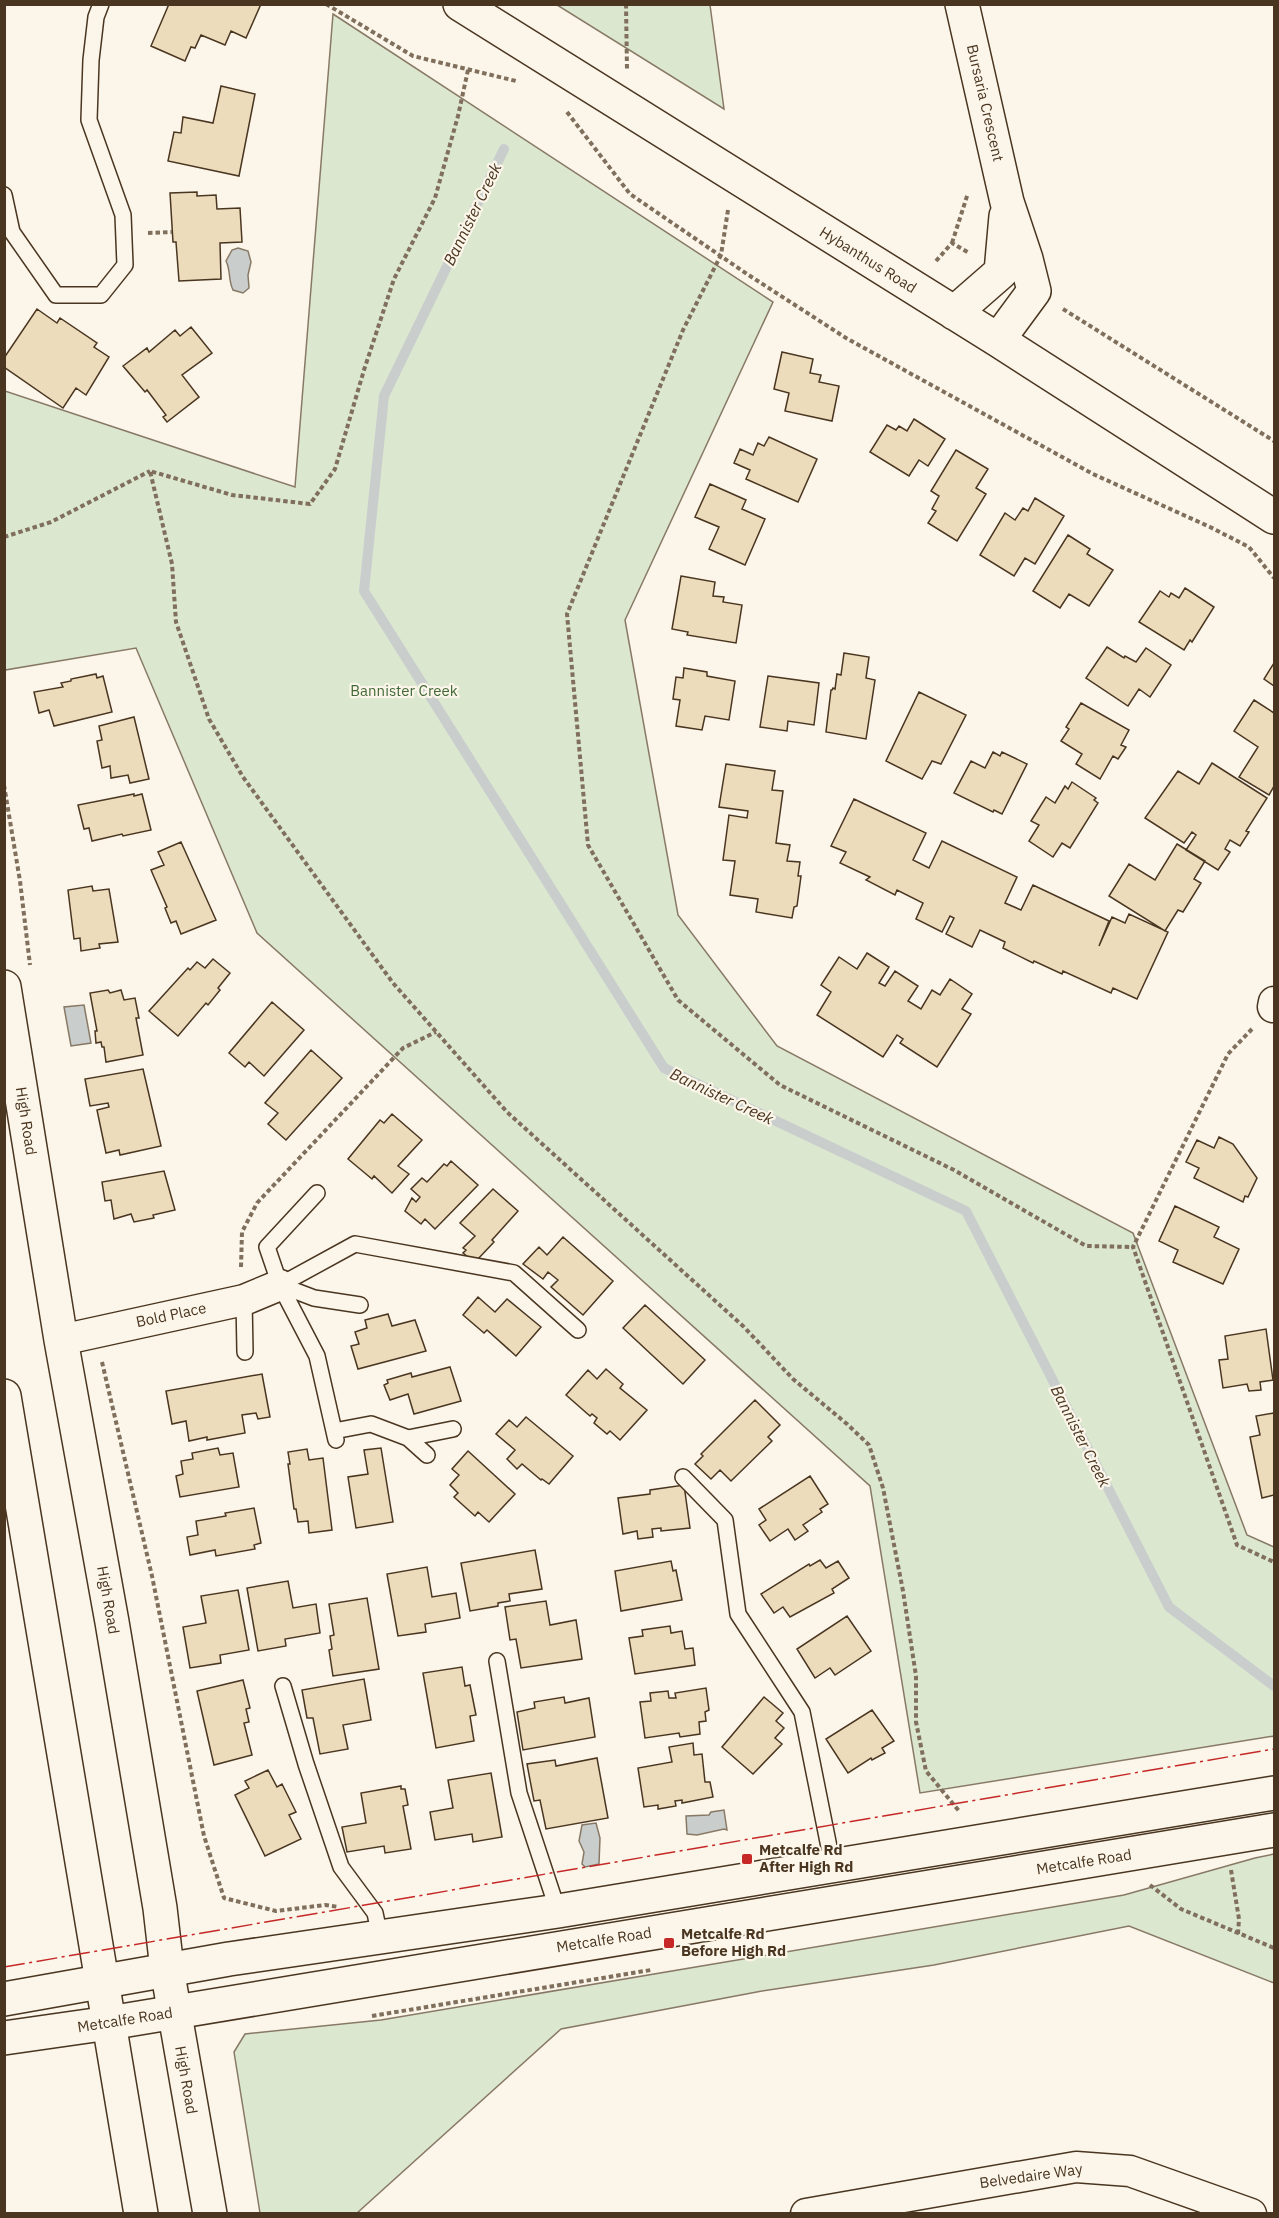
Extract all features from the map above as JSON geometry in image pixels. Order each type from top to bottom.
[{"type":"main road","name":"Hybanthus Road","points":[[460,4],[631,113],[998,340],[1275,517]]},
{"type":"main road","name":"Bursaria Crescent","points":[[962,4],[1007,202],[1034,291],[998,340]]},
{"type":"main road","name":"Bursaria Crescent","points":[[954,313],[1001,272],[1007,202]]},
{"type":"main road","name":"High Road","points":[[4,987],[61,1340],[112,1622],[160,1908],[167,1970],[210,2214]]},
{"type":"main road","points":[[4,1396],[141,2214]]},
{"type":"main road","points":[[4,1999],[167,1970],[558,1911],[1275,1793]]},
{"type":"main road","name":"Metcalfe Road","points":[[4,2038],[110,2023],[1275,1830]]},
{"type":"street","name":"Bold Place","points":[[61,1340],[244,1300],[280,1285]]},
{"type":"street","name":"Belvedaire Way","points":[[806,2214],[1076,2167],[1130,2171],[1188,2203],[1251,2214]]},
{"type":"lane","points":[[4,195],[12,232],[56,295],[101,295],[125,265],[123,215],[89,120],[91,60],[96,17],[100,4]]},
{"type":"lane","points":[[318,1193],[267,1247],[280,1285],[317,1356],[335,1436],[371,1424],[408,1438],[427,1455]]},
{"type":"lane","points":[[280,1285],[355,1244],[514,1273],[578,1329]]},
{"type":"lane","points":[[280,1285],[314,1298],[360,1305]]},
{"type":"lane","points":[[244,1300],[245,1352]]},
{"type":"lane","points":[[408,1438],[453,1429]]},
{"type":"lane","points":[[683,1477],[725,1520],[738,1614],[802,1712],[833,1867]]},
{"type":"lane","points":[[497,1661],[519,1793],[558,1911]]},
{"type":"lane","points":[[283,1686],[306,1764],[341,1867],[375,1913],[381,1937]]},
{"type":"path","points":[[326,4],[413,56],[521,82]]},
{"type":"path","points":[[626,4],[627,89],[631,113]]},
{"type":"path","points":[[4,537],[51,522],[150,471],[232,495],[310,504],[335,469],[394,279],[435,198],[458,116],[468,70]]},
{"type":"path","points":[[560,103],[630,194],[747,274],[836,332],[886,361],[1093,474],[1250,547],[1275,578]]},
{"type":"path","points":[[733,176],[721,255],[683,330],[567,614],[588,845],[678,1000],[780,1085],[954,1170],[1086,1246],[1133,1246]]},
{"type":"path","points":[[150,471],[172,564],[176,621],[209,719],[243,777],[393,982],[507,1112],[744,1327],[793,1379],[848,1424],[869,1445],[883,1488],[903,1591],[916,1676],[916,1722],[926,1771],[963,1816]]},
{"type":"path","points":[[1274,1005],[1228,1054],[1133,1246],[1237,1545],[1275,1562]]},
{"type":"path","points":[[244,1300],[240,1257],[242,1232],[257,1203],[403,1048],[436,1032]]},
{"type":"path","points":[[1230,1866],[1239,1919],[1238,1934]]},
{"type":"path","points":[[1148,1882],[1157,1892],[1181,1909],[1275,1948]]},
{"type":"green space","points":[[557,5],[710,5],[724,109]]},
{"type":"green space","name":"Bannister Creek","points":[[333,14],[773,302],[625,620],[678,915],[777,1046],[1133,1233],[1247,1535],[1274,1547],[1274,1736],[920,1793],[870,1486],[257,933],[136,648],[5,670],[5,391],[295,487]]},
{"type":"green space","points":[[1274,1854],[1274,1983],[1129,1926],[934,1965],[762,1991],[561,2029],[357,2213],[260,2213],[234,2052],[245,2034],[381,2020],[1124,1895]]},
{"type":"shaded area","points":[[238,248],[248,251],[251,262],[248,275],[249,288],[243,293],[233,290],[226,261],[232,250]]},
{"type":"shaded area","points":[[84,1005],[91,1043],[71,1046],[64,1007]]},
{"type":"shaded area","points":[[724,1810],[727,1830],[697,1835],[687,1834],[686,1816],[709,1815],[711,1812]]},
{"type":"shaded area","points":[[596,1823],[600,1838],[599,1864],[585,1867],[582,1864],[584,1852],[579,1841],[582,1825]]},
{"type":"building","points":[[169,4],[261,4],[246,38],[231,31],[225,45],[201,35],[195,48],[191,47],[185,61],[151,46]]},
{"type":"building","points":[[221,86],[255,94],[239,176],[168,161],[174,132],[181,133],[183,117],[213,123]]},
{"type":"building","points":[[197,192],[197,196],[216,195],[217,209],[240,208],[242,242],[220,243],[221,279],[179,281],[176,242],[173,242],[170,193]]},
{"type":"building","points":[[37,309],[57,323],[60,318],[97,343],[94,347],[109,357],[86,395],[76,388],[63,408],[4,367],[4,358]]},
{"type":"building","points":[[191,327],[212,353],[182,375],[199,397],[167,422],[163,417],[166,415],[147,390],[145,392],[123,366],[147,348],[149,352],[175,330],[180,336]]},
{"type":"building","points":[[782,352],[813,359],[810,373],[821,375],[819,382],[839,386],[832,421],[785,411],[789,393],[774,389]]},
{"type":"building","points":[[914,419],[945,439],[928,466],[919,460],[909,476],[870,452],[887,425],[896,430],[899,426],[907,431]]},
{"type":"building","points":[[769,437],[817,459],[798,502],[746,479],[750,470],[734,463],[740,449],[753,455],[758,443],[764,446]]},
{"type":"building","points":[[956,450],[988,469],[976,488],[986,494],[957,541],[928,523],[936,511],[932,509],[939,496],[931,491]]},
{"type":"building","points":[[710,484],[746,500],[742,509],[765,519],[745,565],[709,549],[719,527],[695,517]]},
{"type":"building","points":[[1035,498],[1064,516],[1035,564],[1025,558],[1014,576],[980,555],[1005,513],[1015,520],[1023,508],[1028,511]]},
{"type":"building","points":[[1068,535],[1090,549],[1087,554],[1113,570],[1089,606],[1069,594],[1060,608],[1033,591]]},
{"type":"building","points":[[681,576],[715,582],[713,596],[724,597],[723,602],[742,605],[736,643],[687,635],[688,632],[672,629]]},
{"type":"building","points":[[1185,588],[1214,607],[1192,642],[1190,640],[1184,650],[1139,622],[1160,591],[1169,597],[1171,593],[1179,598]]},
{"type":"building","points":[[1107,647],[1124,658],[1125,656],[1136,662],[1146,648],[1171,665],[1150,697],[1139,689],[1128,706],[1086,678]]},
{"type":"building","points":[[844,653],[869,657],[866,678],[875,680],[866,739],[826,732],[831,690],[835,689],[837,674],[841,675]]},
{"type":"building","points":[[1274,663],[1274,686],[1264,679]]},
{"type":"building","points":[[684,668],[707,672],[707,676],[735,681],[729,720],[705,716],[702,730],[676,726],[680,700],[673,699],[676,677],[683,678]]},
{"type":"building","points":[[96,674],[97,678],[103,676],[112,712],[54,726],[49,710],[39,713],[34,692],[63,687],[61,683],[71,681],[71,679]]},
{"type":"building","points":[[768,676],[819,683],[814,725],[788,721],[787,731],[760,727]]},
{"type":"building","points":[[919,692],[966,715],[941,764],[932,761],[922,779],[886,761]]},
{"type":"building","points":[[1254,700],[1274,713],[1274,786],[1269,795],[1239,777],[1258,747],[1234,731]]},
{"type":"building","points":[[1081,703],[1129,730],[1121,745],[1126,747],[1118,759],[1113,756],[1100,779],[1076,764],[1082,754],[1061,741],[1069,729],[1066,727]]},
{"type":"building","points":[[134,717],[149,779],[130,783],[128,775],[111,778],[110,766],[102,768],[97,741],[102,740],[99,726]]},
{"type":"building","points":[[993,752],[1000,756],[1002,752],[1027,764],[1002,814],[954,793],[971,761],[985,768]]},
{"type":"building","points":[[1212,763],[1267,798],[1246,831],[1249,832],[1240,846],[1230,840],[1225,849],[1230,852],[1218,870],[1186,850],[1196,835],[1192,832],[1184,843],[1145,818],[1178,771],[1199,784]]},
{"type":"building","points":[[726,764],[775,771],[772,790],[783,791],[776,843],[790,845],[787,861],[800,862],[798,876],[801,876],[797,906],[794,907],[792,918],[756,912],[758,899],[730,895],[735,861],[723,860],[729,815],[747,818],[748,811],[719,807]]},
{"type":"building","points":[[1072,782],[1096,798],[1094,800],[1098,803],[1070,848],[1062,843],[1053,857],[1029,841],[1039,825],[1031,821],[1046,797],[1055,803],[1065,786],[1068,789]]},
{"type":"building","points":[[134,794],[134,796],[142,794],[151,830],[92,841],[89,828],[84,829],[78,805]]},
{"type":"building","points":[[854,799],[926,833],[913,860],[929,868],[942,841],[1017,877],[1005,903],[1021,910],[1033,885],[1109,921],[1099,946],[1112,917],[1125,923],[1129,914],[1168,932],[1137,999],[1113,988],[1111,993],[1063,971],[1062,974],[1034,961],[1033,963],[1003,948],[1005,942],[980,930],[972,947],[946,934],[954,918],[950,916],[942,932],[916,919],[923,903],[897,890],[895,895],[866,880],[870,877],[840,863],[846,852],[831,846]]},
{"type":"building","points":[[181,842],[216,920],[181,934],[176,921],[171,923],[165,908],[167,907],[151,870],[164,865],[158,852]]},
{"type":"building","points":[[1177,844],[1205,861],[1194,879],[1201,883],[1183,912],[1178,910],[1165,931],[1109,896],[1129,864],[1155,880]]},
{"type":"building","points":[[92,886],[93,891],[109,889],[118,942],[99,944],[100,948],[81,951],[80,938],[74,939],[68,890]]},
{"type":"building","points":[[867,953],[889,967],[879,983],[885,986],[895,971],[918,986],[908,1001],[921,1009],[932,990],[940,995],[950,979],[972,994],[962,1009],[971,1014],[937,1067],[900,1043],[903,1039],[897,1035],[883,1057],[817,1015],[831,992],[821,985],[839,957],[857,969]]},
{"type":"building","points":[[213,959],[230,973],[208,1005],[206,1003],[178,1036],[149,1011],[188,968],[190,970],[197,962],[205,968]]},
{"type":"building","points":[[108,990],[110,993],[121,990],[124,1000],[135,998],[143,1055],[106,1062],[104,1047],[101,1042],[96,1043],[95,1031],[97,1031],[90,993]]},
{"type":"building","points":[[272,1002],[304,1030],[264,1076],[249,1062],[245,1067],[229,1053]]},
{"type":"building","points":[[311,1050],[342,1078],[286,1140],[268,1124],[278,1113],[265,1103]]},
{"type":"building","points":[[143,1069],[161,1146],[120,1155],[119,1150],[106,1153],[97,1110],[109,1107],[108,1103],[90,1106],[85,1079]]},
{"type":"building","points":[[392,1114],[422,1140],[398,1166],[409,1174],[392,1193],[374,1176],[372,1179],[348,1159],[380,1120],[384,1123]]},
{"type":"building","points":[[1219,1137],[1233,1144],[1257,1178],[1243,1202],[1194,1178],[1199,1168],[1186,1162],[1197,1140],[1214,1148]]},
{"type":"building","points":[[451,1161],[478,1185],[435,1229],[425,1219],[421,1224],[405,1211],[412,1198],[416,1202],[420,1197],[411,1189],[422,1178],[427,1182],[444,1164],[447,1166]]},
{"type":"building","points":[[164,1171],[175,1210],[134,1222],[131,1214],[114,1219],[111,1200],[105,1201],[102,1182]]},
{"type":"building","points":[[493,1189],[518,1211],[492,1240],[494,1242],[477,1260],[475,1258],[472,1260],[463,1253],[466,1250],[463,1248],[475,1236],[460,1223]]},
{"type":"building","points":[[1175,1206],[1219,1227],[1214,1237],[1239,1249],[1223,1284],[1173,1262],[1178,1250],[1159,1241]]},
{"type":"building","points":[[563,1237],[613,1281],[583,1315],[551,1287],[558,1280],[548,1272],[543,1279],[523,1264],[539,1247],[547,1255]]},
{"type":"building","points":[[478,1297],[495,1312],[507,1299],[541,1327],[516,1356],[487,1330],[484,1333],[463,1315]]},
{"type":"building","points":[[645,1305],[705,1360],[683,1384],[623,1328]]},
{"type":"building","points":[[388,1314],[392,1326],[415,1320],[426,1351],[358,1369],[351,1346],[359,1344],[355,1332],[367,1328],[365,1320]]},
{"type":"building","points":[[1266,1329],[1273,1380],[1260,1382],[1261,1390],[1249,1391],[1247,1384],[1223,1388],[1219,1360],[1228,1359],[1225,1336]]},
{"type":"building","points":[[450,1367],[461,1401],[414,1414],[408,1394],[390,1400],[384,1385],[388,1383],[387,1380],[411,1373],[412,1377]]},
{"type":"building","points":[[606,1369],[623,1384],[620,1388],[647,1410],[620,1440],[610,1431],[607,1434],[594,1423],[597,1418],[592,1414],[590,1416],[566,1395],[588,1370],[597,1379]]},
{"type":"building","points":[[262,1374],[270,1417],[258,1419],[256,1413],[242,1415],[245,1433],[189,1441],[186,1421],[172,1424],[166,1391]]},
{"type":"building","points":[[755,1400],[780,1425],[768,1437],[772,1441],[731,1481],[720,1470],[711,1479],[695,1464],[703,1456],[701,1454]]},
{"type":"building","points":[[1274,1413],[1274,1495],[1262,1498],[1250,1437],[1260,1435],[1256,1416]]},
{"type":"building","points":[[526,1417],[573,1456],[549,1484],[522,1464],[517,1469],[507,1459],[515,1450],[496,1434],[509,1420],[517,1427]]},
{"type":"building","points":[[218,1448],[220,1455],[233,1453],[239,1487],[180,1497],[176,1476],[183,1474],[181,1461],[193,1459],[192,1453]]},
{"type":"building","points":[[381,1448],[393,1522],[356,1528],[348,1477],[368,1474],[364,1450]]},
{"type":"building","points":[[307,1449],[309,1460],[323,1458],[332,1530],[309,1533],[308,1521],[298,1522],[296,1509],[294,1509],[288,1452]]},
{"type":"building","points":[[468,1451],[515,1494],[489,1522],[478,1512],[475,1516],[454,1497],[458,1493],[450,1485],[459,1475],[452,1469]]},
{"type":"building","points":[[810,1476],[828,1504],[820,1509],[822,1512],[803,1525],[808,1531],[795,1540],[788,1529],[770,1541],[759,1525],[766,1520],[759,1509]]},
{"type":"building","points":[[684,1485],[690,1528],[661,1531],[661,1528],[652,1529],[653,1537],[638,1539],[637,1531],[623,1534],[618,1498],[650,1494],[650,1490]]},
{"type":"building","points":[[254,1508],[261,1543],[254,1545],[255,1549],[216,1556],[215,1550],[190,1555],[187,1537],[198,1535],[196,1521]]},
{"type":"building","points":[[535,1550],[542,1589],[509,1594],[510,1601],[498,1603],[498,1606],[470,1611],[461,1563]]},
{"type":"building","points":[[820,1560],[826,1568],[838,1561],[849,1578],[832,1589],[834,1593],[790,1617],[783,1607],[774,1613],[761,1594],[809,1564],[810,1566]]},
{"type":"building","points":[[671,1561],[673,1571],[676,1570],[682,1600],[621,1611],[615,1571]]},
{"type":"building","points":[[427,1567],[432,1597],[456,1593],[460,1618],[425,1624],[426,1632],[398,1636],[387,1574]]},
{"type":"building","points":[[288,1581],[293,1608],[316,1604],[320,1633],[285,1639],[286,1646],[258,1651],[247,1588]]},
{"type":"building","points":[[238,1590],[249,1650],[220,1655],[221,1663],[190,1668],[183,1627],[206,1623],[201,1596]]},
{"type":"building","points":[[367,1598],[379,1669],[333,1676],[329,1650],[332,1649],[330,1636],[334,1635],[329,1604]]},
{"type":"building","points":[[546,1601],[550,1625],[576,1620],[582,1659],[521,1668],[516,1639],[510,1640],[505,1607]]},
{"type":"building","points":[[847,1616],[871,1651],[835,1675],[830,1668],[815,1678],[797,1649]]},
{"type":"building","points":[[670,1626],[671,1633],[682,1631],[685,1649],[693,1648],[695,1665],[635,1674],[629,1638],[643,1636],[642,1630]]},
{"type":"building","points":[[462,1667],[465,1686],[470,1685],[476,1715],[470,1716],[474,1741],[436,1748],[423,1673]]},
{"type":"building","points":[[364,1679],[371,1720],[343,1725],[348,1749],[320,1754],[313,1718],[307,1718],[302,1690]]},
{"type":"building","points":[[243,1680],[250,1708],[246,1709],[249,1722],[244,1723],[252,1755],[214,1765],[197,1691]]},
{"type":"building","points":[[706,1688],[709,1710],[705,1712],[706,1721],[699,1722],[700,1734],[680,1737],[679,1733],[645,1738],[640,1702],[651,1701],[650,1693],[668,1691],[669,1698],[676,1698],[675,1693]]},
{"type":"building","points":[[564,1697],[565,1703],[589,1698],[595,1737],[523,1750],[517,1712],[535,1708],[534,1702]]},
{"type":"building","points":[[764,1697],[783,1713],[776,1721],[784,1728],[775,1738],[782,1744],[753,1774],[722,1747]]},
{"type":"building","points":[[872,1710],[894,1741],[882,1748],[885,1753],[872,1760],[871,1758],[848,1773],[826,1739]]},
{"type":"building","points":[[693,1743],[694,1755],[702,1754],[705,1782],[710,1782],[713,1797],[682,1803],[682,1800],[675,1801],[676,1806],[658,1809],[658,1805],[644,1807],[638,1768],[672,1762],[669,1747]]},
{"type":"building","points":[[597,1758],[608,1818],[546,1829],[540,1800],[534,1801],[527,1764],[555,1760],[556,1766]]},
{"type":"building","points":[[268,1770],[277,1787],[282,1784],[296,1812],[289,1815],[301,1839],[265,1856],[235,1795],[249,1788],[245,1781]]},
{"type":"building","points":[[491,1773],[502,1837],[473,1842],[472,1834],[435,1840],[430,1812],[453,1808],[448,1780]]},
{"type":"building","points":[[401,1786],[401,1789],[405,1789],[408,1805],[403,1806],[411,1849],[385,1853],[384,1846],[347,1852],[342,1827],[366,1823],[361,1793]]},
{"type":"waterway","name":"Bannister Creek","points":[[504,149],[384,396],[364,591],[664,1068],[966,1211],[1169,1607],[1274,1686]]},
{"type":"power","points":[[4,1967],[1274,1749]]},
{"type":"place","name":"Metcalfe Rd After High Rd","points":[[747,1859]]},
{"type":"place","name":"Metcalfe Rd Before High Rd","points":[[669,1943]]}]
